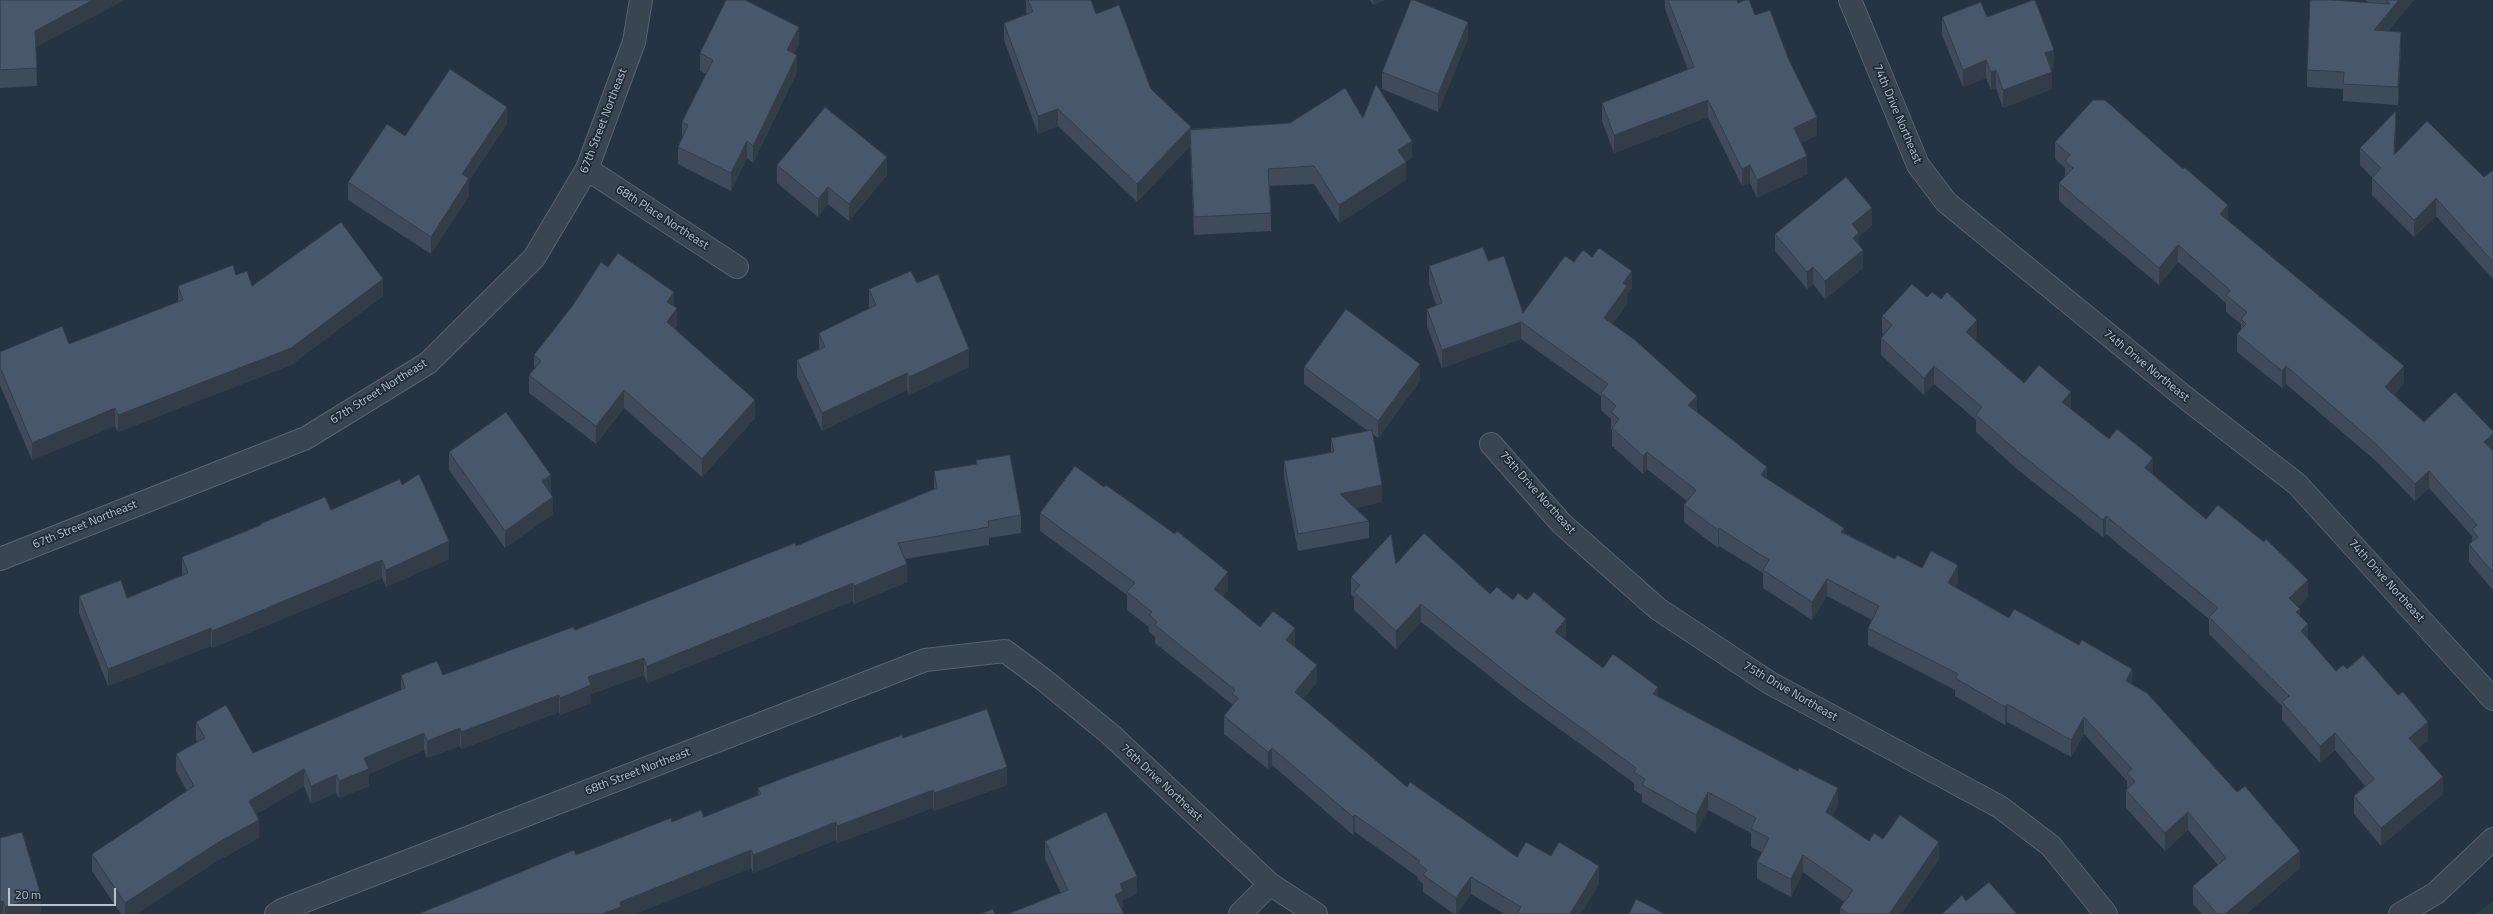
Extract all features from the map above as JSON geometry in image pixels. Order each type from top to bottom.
[{"type":"street","name":"67th Street Northeast","points":[[0,559],[306,438],[428,363],[534,258],[587,169],[634,42],[642,0]]},
{"type":"street","name":"74th Drive Northeast","points":[[1850,0],[1918,165],[1946,202],[2187,399],[2297,484],[2493,699]]},
{"type":"street","name":"68th Place Northeast","points":[[587,169],[737,267]]},
{"type":"street","name":"75th Drive Northeast","points":[[1492,444],[1562,524],[1658,609],[1770,683],[2000,807],[2051,846],[2106,914]]},
{"type":"street","name":"76th Drive Northeast","points":[[1005,651],[1044,680],[1110,734],[1270,884],[1316,914]]},
{"type":"street","name":"68th Street Northeast","points":[[276,914],[289,907],[925,660],[1005,651]]},
{"type":"street","points":[[2400,914],[2436,893],[2493,839]]},
{"type":"street","points":[[1240,914],[1270,884]]},
{"type":"green space","points":[[2493,901],[2493,914],[2476,914]]},
{"type":"building","points":[[0,0],[93,0],[35,31],[37,68],[0,70]]},
{"type":"building","points":[[726,0],[745,0],[799,27],[787,50],[797,55],[753,146],[747,141],[731,173],[678,147],[688,125],[682,122],[713,60],[700,53]]},
{"type":"building","points":[[1028,0],[1091,0],[1096,14],[1119,5],[1151,89],[1191,127],[1137,184],[1058,109],[1038,116],[1004,23],[1033,12]]},
{"type":"building","points":[[1411,0],[1468,22],[1438,94],[1382,72]]},
{"type":"building","points":[[1668,0],[1737,0],[1738,3],[1749,0],[1755,15],[1770,10],[1789,60],[1817,117],[1794,128],[1807,156],[1757,180],[1750,165],[1742,169],[1708,100],[1614,135],[1602,103],[1694,67]]},
{"type":"building","points":[[2035,0],[2054,50],[2045,53],[2052,72],[2003,90],[1996,70],[1991,72],[1986,60],[1963,70],[1942,17],[1981,2],[1987,17]]},
{"type":"building","points":[[2310,0],[2390,4],[2386,0],[2399,0],[2374,30],[2401,32],[2398,87],[2343,84],[2344,72],[2307,70]]},
{"type":"building","points":[[450,69],[507,107],[462,174],[469,178],[431,237],[348,182],[387,124],[405,136]]},
{"type":"building","points":[[1376,84],[1412,141],[1398,150],[1406,162],[1339,205],[1314,166],[1268,169],[1271,213],[1194,217],[1190,130],[1290,123],[1345,88],[1363,118]]},
{"type":"building","points":[[2093,100],[2105,100],[2183,169],[2184,167],[2228,205],[2220,214],[2404,366],[2385,387],[2424,422],[2455,392],[2493,431],[2493,434],[2484,442],[2493,451],[2493,573],[2469,544],[2478,537],[2472,529],[2477,525],[2429,471],[2415,484],[2377,445],[2286,366],[2282,371],[2237,334],[2246,324],[2241,319],[2247,312],[2226,295],[2230,290],[2178,245],[2159,268],[2059,183],[2073,168],[2065,161],[2070,155],[2055,142]]},
{"type":"building","points":[[825,107],[887,157],[849,204],[828,187],[818,199],[777,165]]},
{"type":"building","points":[[2396,111],[2394,155],[2427,121],[2484,177],[2493,170],[2493,262],[2436,198],[2414,220],[2372,178],[2381,168],[2360,148]]},
{"type":"building","points":[[1846,177],[1872,208],[1852,224],[1859,233],[1853,238],[1863,250],[1825,281],[1813,267],[1807,272],[1775,234]]},
{"type":"building","points":[[341,222],[383,279],[291,348],[118,415],[115,408],[32,443],[0,367],[0,352],[62,326],[69,344],[183,300],[178,286],[233,265],[236,275],[247,271],[252,286]]},
{"type":"building","points":[[1483,247],[1488,261],[1504,256],[1523,313],[1565,256],[1574,262],[1583,250],[1592,257],[1599,248],[1632,271],[1623,283],[1627,286],[1604,318],[1635,340],[1697,396],[1688,405],[1767,467],[1761,475],[1844,528],[1841,532],[1895,559],[1897,555],[1922,568],[1931,551],[1958,565],[1948,583],[2009,618],[2014,609],[2079,645],[2082,640],[2132,669],[2126,681],[2147,693],[2237,792],[2245,786],[2300,851],[2225,914],[2217,914],[2193,886],[2226,858],[2188,812],[2165,833],[2126,790],[2135,782],[2127,773],[2132,769],[2084,717],[2071,740],[2007,704],[2005,707],[1955,678],[1958,674],[1868,628],[1879,606],[1827,579],[1812,602],[1763,570],[1769,560],[1719,528],[1718,530],[1684,505],[1696,490],[1647,452],[1643,456],[1612,428],[1619,419],[1611,412],[1616,406],[1601,393],[1608,384],[1521,322],[1442,350],[1427,309],[1442,303],[1429,266]]},
{"type":"building","points":[[618,253],[674,292],[667,302],[677,308],[667,322],[755,400],[702,459],[624,390],[596,426],[529,375],[541,361],[534,355],[573,305],[601,262],[608,267]]},
{"type":"building","points":[[911,271],[917,283],[938,274],[969,349],[909,377],[907,373],[822,413],[797,360],[825,347],[819,333],[876,305],[869,289]]},
{"type":"building","points":[[1912,284],[1927,297],[1932,292],[1941,299],[1947,292],[1977,320],[1966,332],[2024,383],[2039,365],[2071,392],[2062,402],[2109,439],[2117,429],[2153,458],[2145,468],[2206,519],[2218,505],[2264,542],[2266,539],[2308,580],[2289,598],[2300,609],[2296,612],[2308,624],[2301,631],[2336,671],[2343,665],[2347,669],[2363,655],[2398,695],[2403,692],[2428,722],[2409,738],[2443,777],[2381,828],[2354,796],[2374,779],[2335,733],[2320,746],[2282,702],[2289,696],[2209,617],[2218,608],[2106,516],[2103,520],[2018,452],[1976,415],[1982,407],[1934,366],[1924,378],[1881,338],[1892,325],[1882,316]]},
{"type":"building","points":[[1346,309],[1420,364],[1378,421],[1304,367]]},
{"type":"building","points":[[506,412],[551,475],[542,481],[553,497],[505,531],[449,452]]},
{"type":"building","points":[[1372,430],[1382,485],[1340,494],[1369,521],[1298,534],[1284,461],[1334,452],[1331,438]]},
{"type":"building","points":[[1010,455],[1021,515],[988,521],[989,527],[898,543],[907,564],[854,586],[853,583],[647,666],[644,658],[588,677],[591,685],[560,698],[559,695],[461,732],[460,728],[427,741],[424,733],[364,758],[369,769],[339,781],[336,775],[311,786],[304,769],[249,801],[259,820],[217,843],[125,903],[92,854],[194,786],[176,754],[205,738],[196,722],[226,705],[253,753],[405,688],[401,675],[437,661],[443,675],[573,627],[575,630],[795,543],[796,546],[937,488],[934,471],[977,464],[976,460]]},
{"type":"building","points":[[1075,466],[1104,487],[1106,485],[1175,534],[1177,531],[1228,572],[1214,589],[1260,627],[1273,611],[1295,628],[1286,640],[1317,665],[1295,692],[1407,787],[1410,782],[1517,857],[1526,842],[1551,856],[1559,842],[1599,866],[1570,914],[1517,914],[1521,907],[1471,877],[1456,898],[1423,875],[1427,870],[1418,863],[1420,861],[1355,815],[1353,817],[1272,748],[1268,752],[1224,716],[1238,698],[1232,694],[1235,690],[1155,625],[1157,622],[1149,615],[1152,612],[1127,592],[1135,583],[1040,513]]},
{"type":"building","points":[[419,474],[449,541],[386,570],[382,560],[212,631],[211,628],[108,669],[79,596],[121,580],[127,598],[188,573],[182,557],[325,497],[331,510],[400,479],[402,485]]},
{"type":"building","points":[[1424,533],[1490,594],[1497,587],[1513,600],[1518,593],[1527,600],[1534,592],[1566,619],[1555,632],[1603,668],[1613,654],[1658,687],[1653,694],[1798,771],[1799,768],[1838,788],[1826,812],[1869,841],[1874,833],[1883,839],[1900,815],[1939,842],[1889,914],[1849,914],[1840,908],[1853,890],[1803,855],[1791,879],[1757,862],[1769,838],[1751,829],[1756,818],[1708,792],[1696,815],[1642,785],[1645,779],[1634,772],[1636,768],[1521,684],[1421,604],[1396,631],[1354,592],[1360,585],[1351,577],[1391,534],[1396,564]]},
{"type":"building","points":[[987,709],[1007,767],[934,793],[933,790],[837,826],[836,822],[753,855],[751,850],[620,902],[621,907],[602,914],[418,914],[574,850],[576,855],[671,818],[672,822],[701,810],[704,817],[761,794],[758,788],[799,772],[902,735],[903,738]]},
{"type":"building","points":[[1106,812],[1137,876],[1120,884],[1123,891],[1115,895],[1124,914],[1008,914],[1068,890],[1045,841]]},
{"type":"building","points":[[22,832],[41,895],[5,907],[3,901],[0,902],[0,838]]},
{"type":"building","points":[[1989,882],[2017,914],[1942,914],[1962,895],[1966,901]]},
{"type":"building","points":[[1636,899],[1665,914],[1629,914]]},
{"type":"building","points":[[993,909],[995,914],[980,914]]}]
